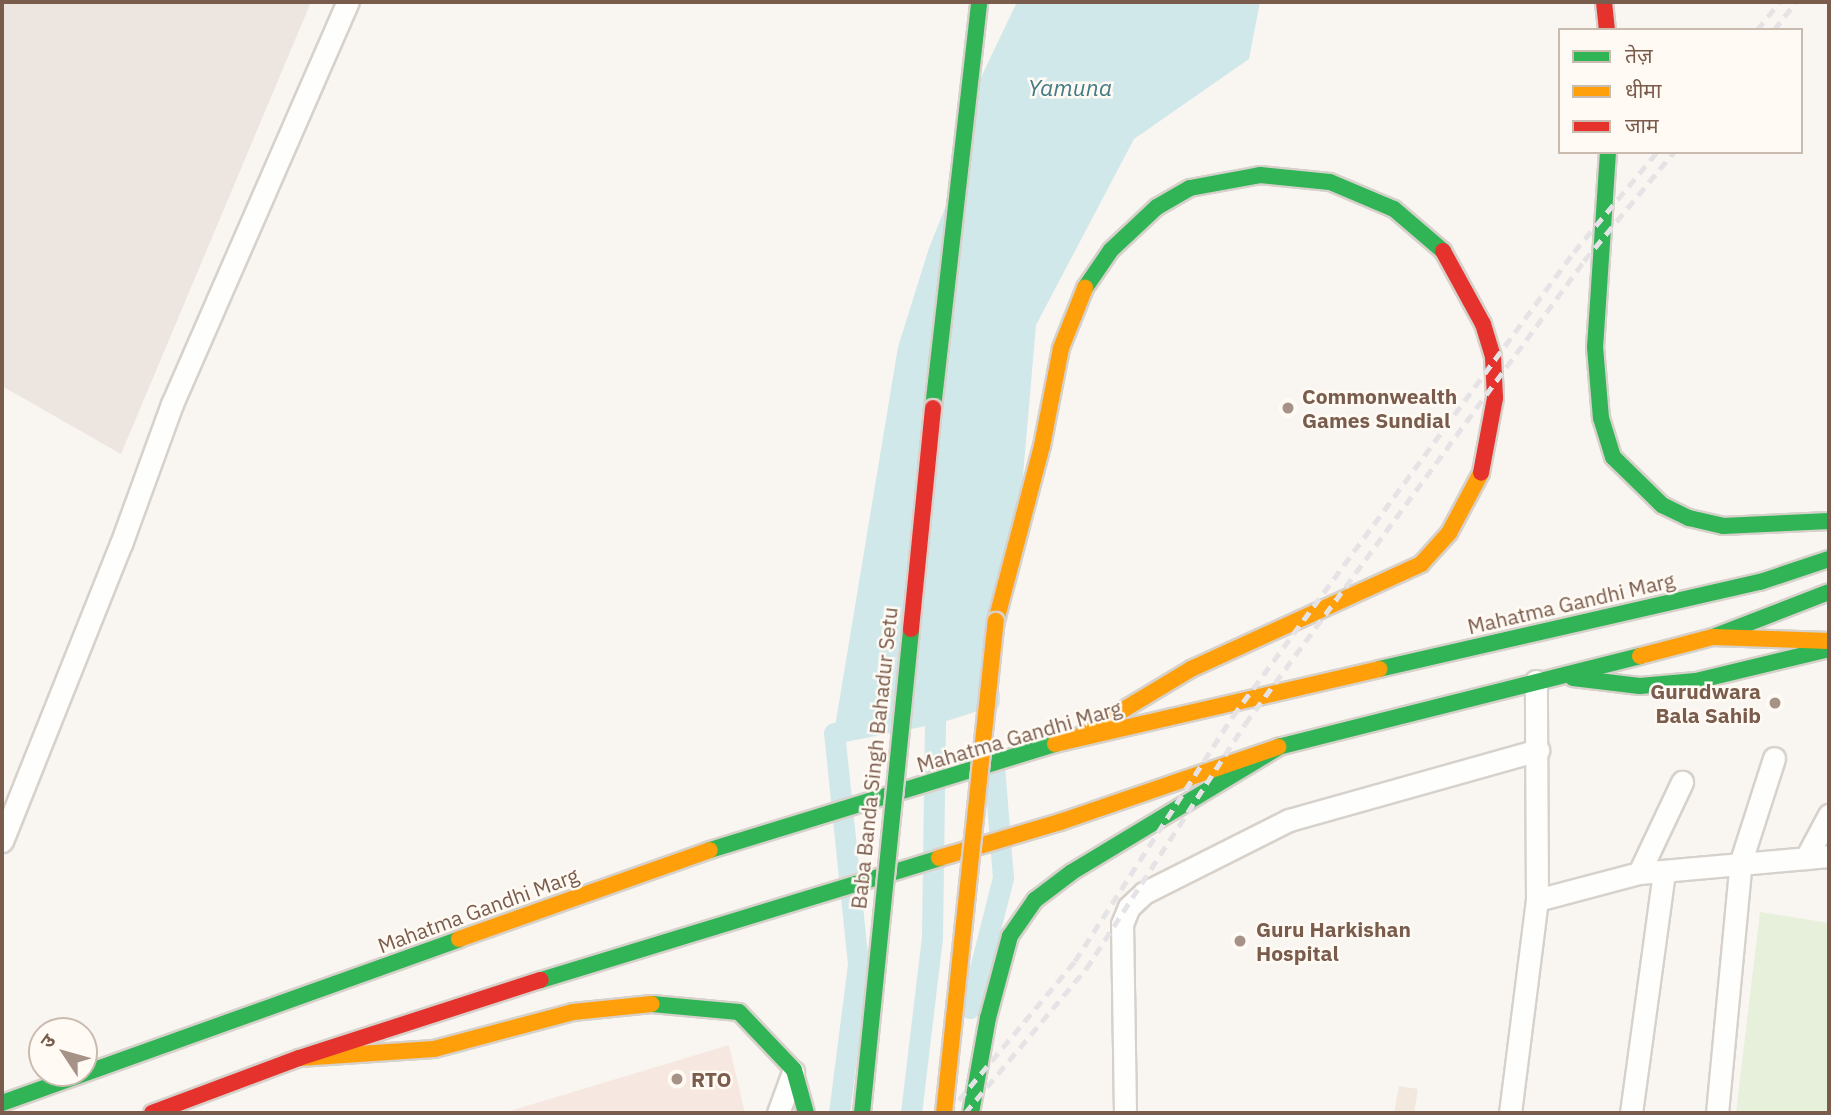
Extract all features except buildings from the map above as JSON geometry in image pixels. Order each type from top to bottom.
[{"type":"main road","name":"Baba Banda Singh Bahadur Setu","points":[[862,1113],[933,408],[979,2]]},
{"type":"main road","points":[[1604,2],[1607,28]]},
{"type":"main road","points":[[1608,154],[1595,348],[1601,418],[1613,457],[1662,505],[1723,526],[1829,521]]},
{"type":"main road","points":[[944,1113],[996,621],[1042,446],[1061,348],[1083,292],[1111,250],[1148,215],[1190,188],[1224,179],[1295,178],[1330,182],[1365,193],[1425,232],[1449,258],[1467,292],[1493,357],[1491,433],[1484,467],[1468,504],[1421,564],[1191,668],[1078,737]]},
{"type":"main road","name":"Mahatma Gandhi Marg","points":[[2,1103],[720,846],[1078,737],[1760,582],[1829,559]]},
{"type":"main road","points":[[152,1113],[299,1058],[727,920],[1060,822],[1281,746],[1713,637],[1829,592]]},
{"type":"main road","points":[[1713,637],[1829,641]]},
{"type":"main road","points":[[1546,678],[1640,686],[1696,681],[1829,649]]},
{"type":"main road","points":[[971,1113],[988,1018],[1010,936],[1035,900],[1072,872],[1135,838],[1281,746]]},
{"type":"main road","points":[[299,1058],[434,1049],[573,1012],[658,1003],[739,1012],[794,1070],[806,1113]]},
{"type":"street","points":[[3,835],[172,404],[348,2]]},
{"type":"street","points":[[1510,1113],[1537,900],[1538,750],[1546,678]]},
{"type":"street","points":[[1125,1113],[1122,924],[1129,907],[1144,893],[1289,820],[1538,750]]},
{"type":"street","points":[[1717,1113],[1741,862],[1774,758]]},
{"type":"street","points":[[1639,873],[1682,782]]},
{"type":"street","points":[[1806,858],[1829,815]]},
{"type":"street","points":[[1537,900],[1639,873],[1829,856]]},
{"type":"street","points":[[1631,1113],[1664,871]]},
{"type":"street","points":[[987,1113],[988,1018]]},
{"type":"street","points":[[778,1113],[794,1070]]},
{"type":"shaded area","points":[[2,2],[311,2],[121,454],[2,386]]},
{"type":"shaded area","name":"RTO","points":[[729,1045],[745,1113],[503,1113]]},
{"type":"shaded area","points":[[1399,1086],[1418,1089],[1414,1113],[1394,1113]]},
{"type":"green space","points":[[1760,912],[1829,923],[1829,1113],[1736,1113]]},
{"type":"water","name":"Yamuna","points":[[1017,2],[1260,2],[1249,59],[1134,139],[1036,325],[1020,510],[989,696],[935,713],[894,715],[834,733],[898,347],[929,248],[958,176],[963,115]]},
{"type":"waterway","points":[[839,1113],[858,964],[834,733],[935,713],[989,696],[989,701]]},
{"type":"waterway","points":[[911,1113],[932,937],[935,713]]},
{"type":"waterway","points":[[970,1008],[1003,878],[994,765]]},
{"type":"railway","points":[[1759,28],[1780,2]]},
{"type":"railway","points":[[1776,28],[1796,2]]},
{"type":"railway","points":[[948,1113],[1075,961],[1233,716],[1574,252],[1655,154]]},
{"type":"railway","points":[[965,1113],[1086,969],[1245,724],[1584,261],[1672,154]]},
{"type":"traffic: fast","points":[[933,408],[979,2]]},
{"type":"traffic: fast","points":[[1608,154],[1595,347],[1601,418],[1613,457],[1662,505],[1689,518],[1723,526],[1829,521]]},
{"type":"traffic: fast","points":[[1085,288],[1111,250],[1157,207],[1190,188],[1260,175],[1330,182],[1394,209],[1443,251]]},
{"type":"traffic: fast","points":[[1379,669],[1760,582],[1829,559]]},
{"type":"traffic: fast","points":[[1713,637],[1829,592]]},
{"type":"traffic: fast","points":[[862,1113],[911,629]]},
{"type":"traffic: fast","points":[[1573,678],[1640,686],[1696,681],[1829,649]]},
{"type":"traffic: fast","points":[[1278,747],[1640,656]]},
{"type":"traffic: fast","points":[[710,850],[1055,744]]},
{"type":"traffic: fast","points":[[971,1113],[988,1018],[1010,936],[1035,900],[1072,872],[1281,746]]},
{"type":"traffic: fast","points":[[541,980],[939,858]]},
{"type":"traffic: fast","points":[[2,1103],[459,939]]},
{"type":"traffic: fast","points":[[652,1004],[739,1012],[794,1070],[806,1113]]},
{"type":"traffic: slow","points":[[996,621],[1042,446],[1061,348],[1085,288]]},
{"type":"traffic: slow","points":[[1078,737],[1191,669],[1421,564],[1449,533],[1481,473]]},
{"type":"traffic: slow","points":[[944,1113],[996,621]]},
{"type":"traffic: slow","points":[[1640,656],[1713,637],[1829,641]]},
{"type":"traffic: slow","points":[[1055,744],[1379,669]]},
{"type":"traffic: slow","points":[[939,858],[1060,822],[1278,747]]},
{"type":"traffic: slow","points":[[459,939],[710,850]]},
{"type":"traffic: slow","points":[[299,1058],[434,1049],[573,1012],[652,1004]]},
{"type":"traffic: jam","points":[[1604,2],[1607,28]]},
{"type":"traffic: jam","points":[[1443,251],[1483,324],[1493,357],[1495,398],[1481,473]]},
{"type":"traffic: jam","points":[[911,629],[933,408]]},
{"type":"traffic: jam","points":[[152,1113],[299,1058],[541,980]]},
{"type":"place","name":"Commonwealth Games Sundial","points":[[1288,408]]},
{"type":"place","name":"Gurudwara Bala Sahib","points":[[1775,703]]},
{"type":"place","name":"Guru Harkishan Hospital","points":[[1240,941]]},
{"type":"place","name":"RTO","points":[[677,1079]]}]
